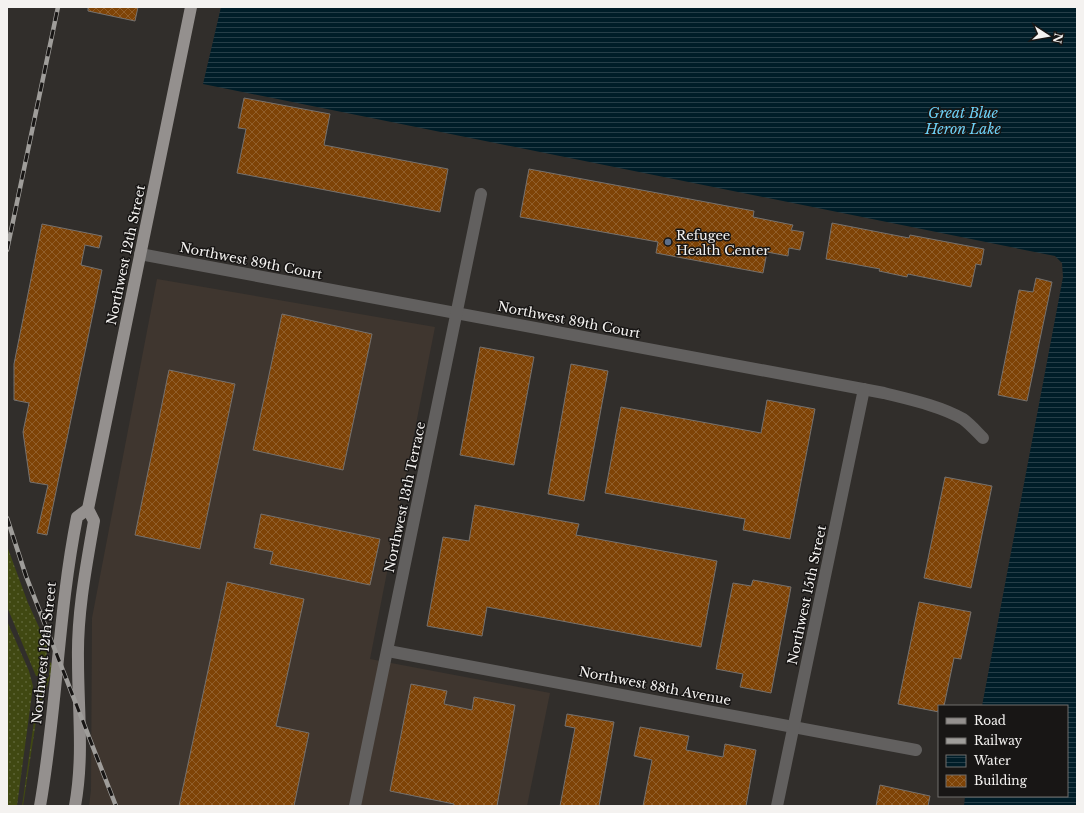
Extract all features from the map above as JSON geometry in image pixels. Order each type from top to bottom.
[{"type":"main road","name":"Northwest 12th Street","points":[[75,806],[81,742],[78,660],[79,622],[94,521],[88,510],[191,7]]},
{"type":"main road","name":"Northwest 12th Street","points":[[40,806],[52,720],[61,618],[68,564],[77,518],[88,510]]},
{"type":"street","name":"Northwest 13th Terrace","points":[[355,806],[481,194]]},
{"type":"street","name":"Northwest 89th Court","points":[[140,254],[904,398],[964,420],[983,438]]},
{"type":"street","name":"Northwest 15th Street","points":[[777,806],[864,390]]},
{"type":"street","name":"Northwest 88th Avenue","points":[[388,651],[916,750]]},
{"type":"shaded area","points":[[157,279],[435,327],[370,659],[550,693],[527,806],[89,806],[91,790],[92,618]]},
{"type":"green space","points":[[7,546],[28,603],[47,645],[46,675],[36,676],[7,607]]},
{"type":"green space","points":[[7,621],[29,671],[33,686],[17,806],[7,806]]},
{"type":"green space","points":[[50,662],[52,664],[51,674],[36,721],[22,806],[36,707],[37,680],[49,677]]},
{"type":"water","name":"Great Blue Heron Lake","points":[[221,7],[1077,7],[1077,806],[964,806],[965,797],[1068,797],[1068,705],[982,705],[1063,277],[1062,263],[1055,256],[203,84]]},
{"type":"building","points":[[88,7],[138,7],[135,21],[88,11]]},
{"type":"building","points":[[244,98],[330,114],[324,145],[448,169],[440,212],[237,173],[246,129],[238,128]]},
{"type":"building","points":[[529,169],[754,211],[753,217],[793,225],[791,230],[804,232],[800,250],[789,248],[788,256],[767,252],[763,273],[656,253],[658,242],[520,217]]},
{"type":"building","points":[[832,223],[909,238],[910,235],[984,249],[981,265],[976,264],[971,287],[908,274],[907,277],[879,271],[880,269],[826,259]]},
{"type":"building","points":[[42,224],[102,236],[99,248],[85,245],[81,265],[102,270],[47,535],[37,533],[48,485],[30,482],[23,432],[29,403],[14,400],[14,364]]},
{"type":"building","points":[[1036,278],[1052,282],[1027,401],[998,395],[1019,290],[1033,292]]},
{"type":"building","points":[[282,314],[372,334],[343,470],[253,450]]},
{"type":"building","points":[[480,347],[534,357],[514,465],[460,455]]},
{"type":"building","points":[[571,364],[608,371],[584,501],[548,494]]},
{"type":"building","points":[[169,370],[235,384],[200,549],[135,535]]},
{"type":"building","points":[[767,400],[815,409],[790,539],[743,530],[745,519],[605,493],[621,407],[761,433]]},
{"type":"building","points":[[945,477],[992,486],[971,588],[924,578]]},
{"type":"building","points":[[475,505],[579,524],[576,535],[717,561],[701,647],[487,607],[482,636],[427,626],[443,537],[469,541]]},
{"type":"building","points":[[261,514],[380,539],[370,585],[270,564],[273,552],[254,548]]},
{"type":"building","points":[[753,580],[791,587],[771,693],[740,687],[743,674],[716,669],[733,583],[751,586]]},
{"type":"building","points":[[227,582],[304,599],[276,726],[309,733],[294,806],[179,806]]},
{"type":"building","points":[[919,602],[971,612],[961,659],[954,658],[944,705],[938,705],[938,712],[898,704]]},
{"type":"building","points":[[411,684],[447,691],[444,704],[472,710],[474,697],[515,705],[497,806],[454,806],[454,804],[390,791]]},
{"type":"building","points":[[567,714],[614,722],[599,806],[560,806],[575,728],[565,726]]},
{"type":"building","points":[[640,727],[689,736],[686,750],[723,757],[725,744],[756,750],[746,806],[643,806],[652,760],[634,756]]},
{"type":"building","points":[[880,785],[930,796],[928,806],[876,806]]},
{"type":"railway","points":[[7,250],[58,7]]},
{"type":"railway","points":[[7,518],[26,576],[116,806]]},
{"type":"place","name":"Refugee Health Center","points":[[668,242]]}]
